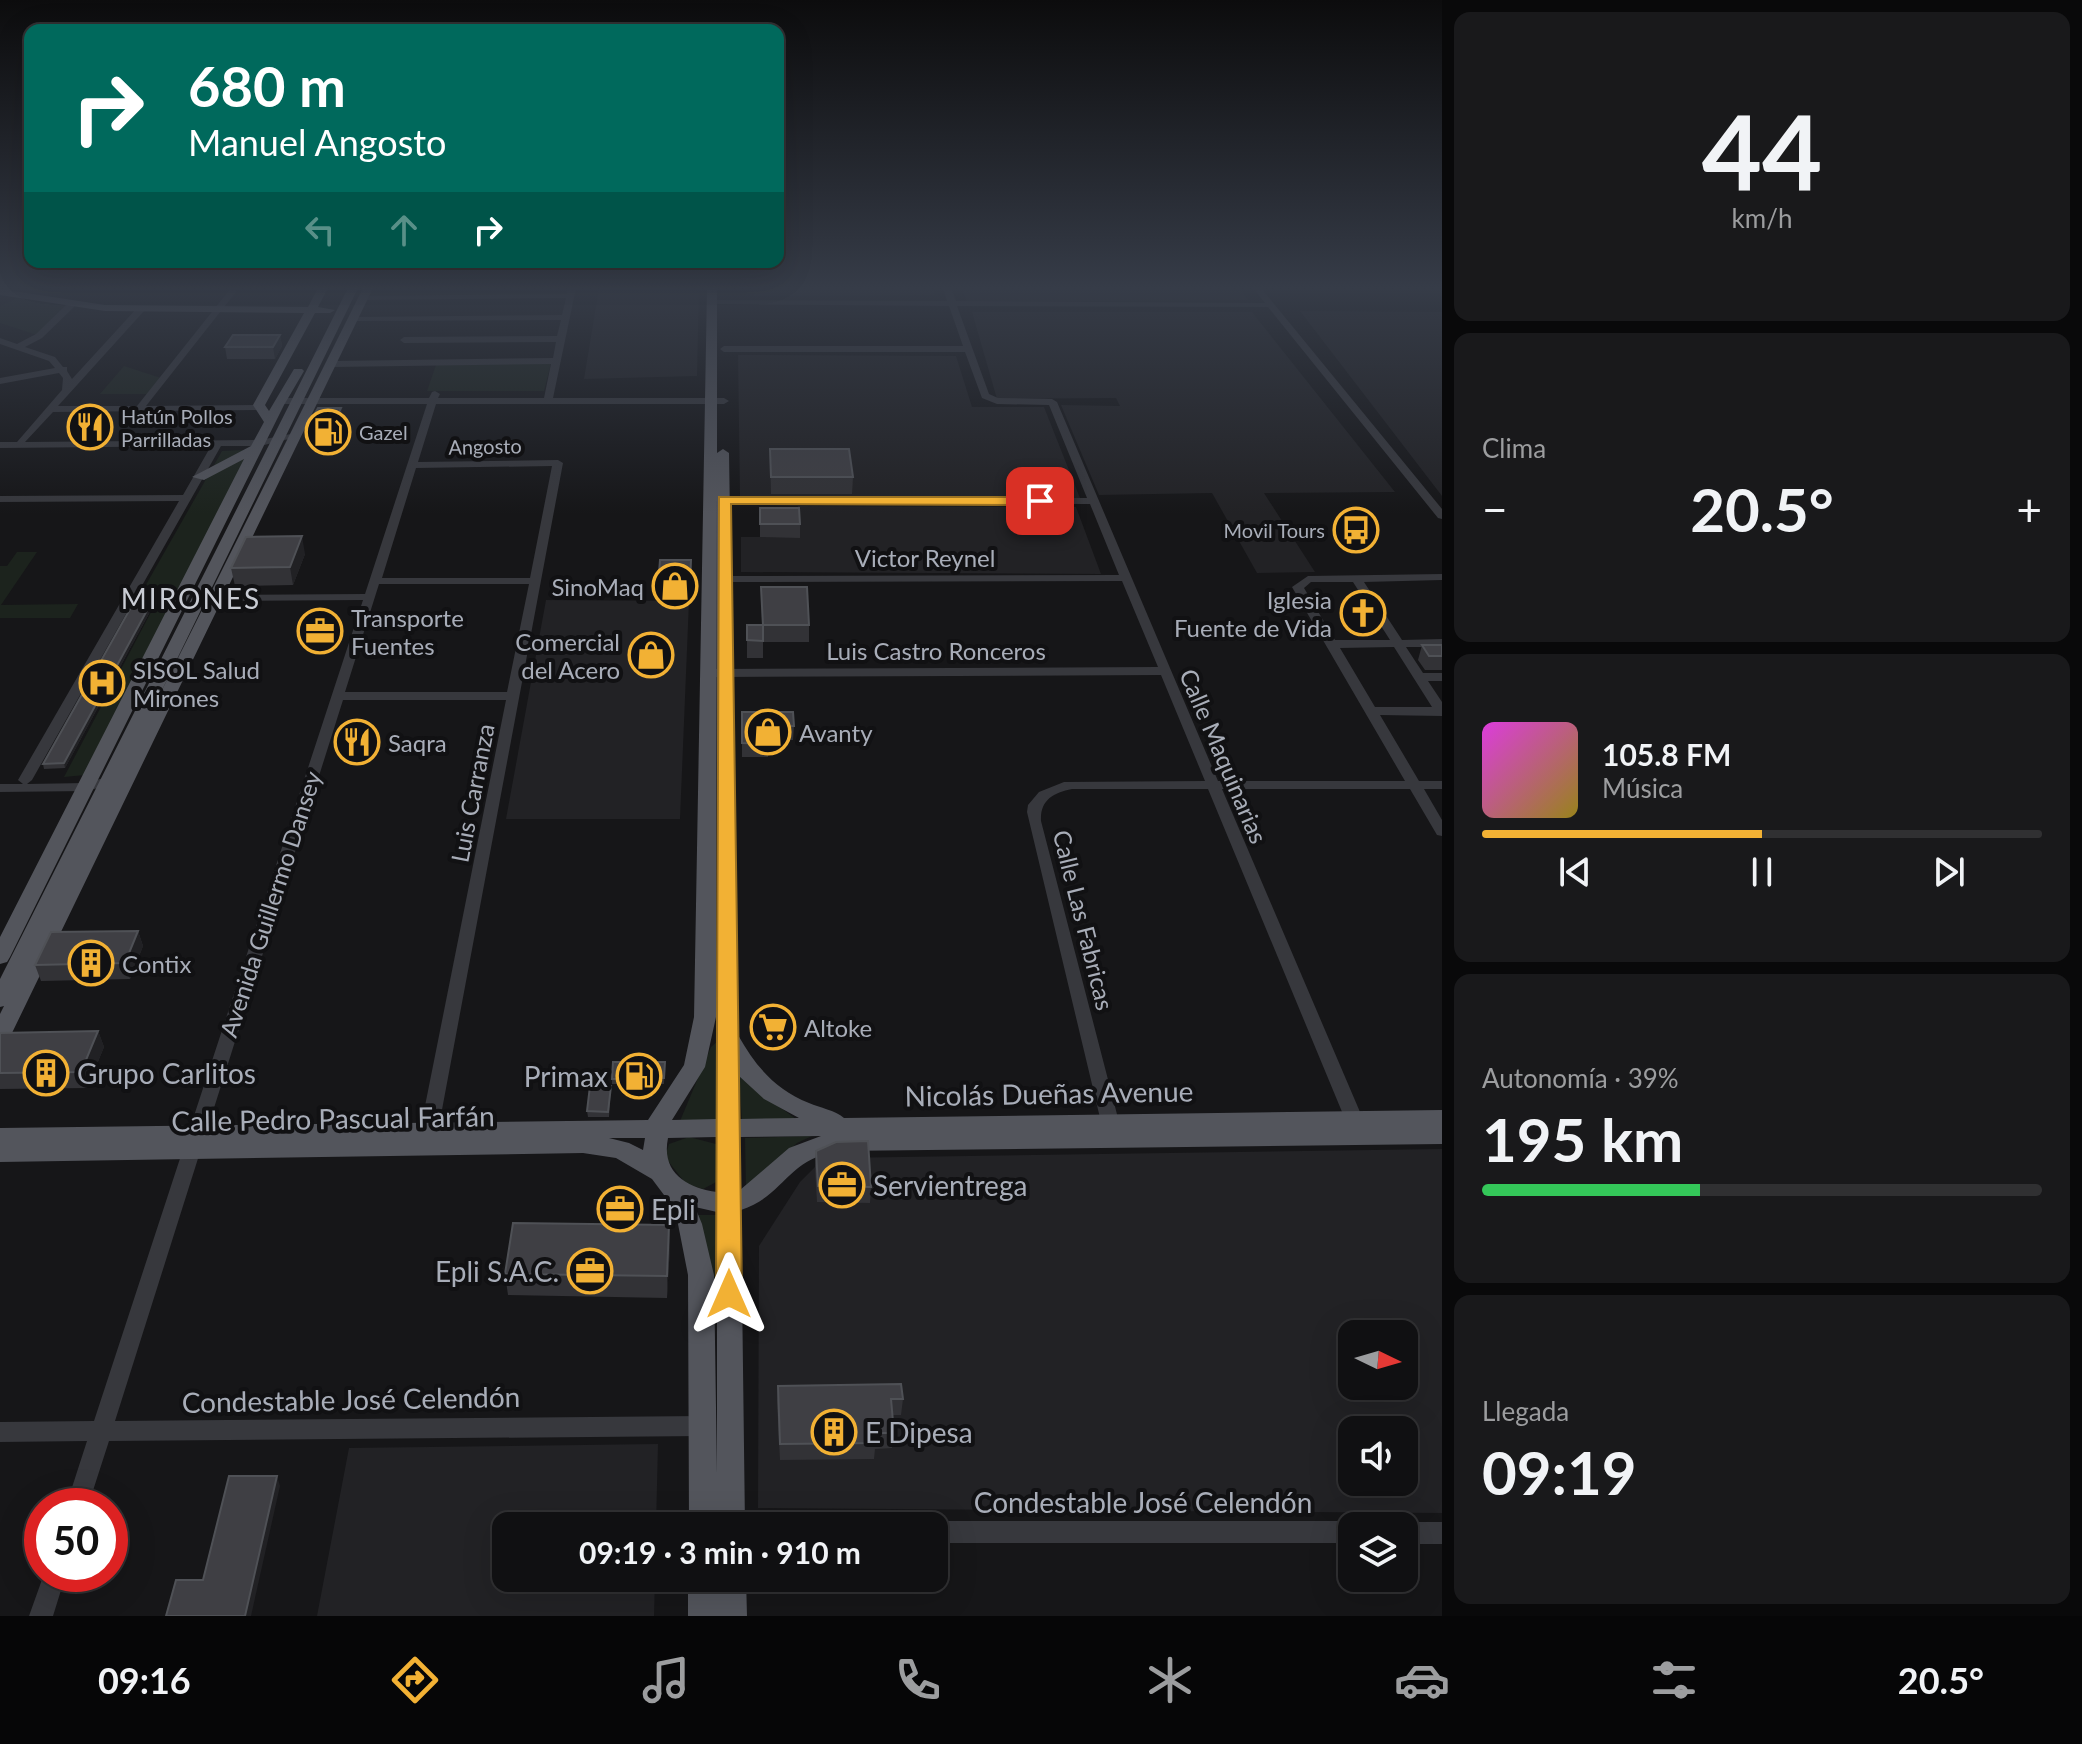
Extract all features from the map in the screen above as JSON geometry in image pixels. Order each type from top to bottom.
[{"type":"main road","points":[[270,422],[259,408],[283,363]]},
{"type":"main road","points":[[0,957],[252,493],[305,363]]},
{"type":"main road","points":[[0,1000],[96,782],[270,422],[290,397],[309,363]]},
{"type":"main road","points":[[717,363],[717,673],[727,1033],[731,1512]]},
{"type":"main road","points":[[703,1512],[701,1275],[692,1231],[654,1149],[656,1129],[690,1075],[702,1040],[717,673],[724,579],[724,500],[718,397],[722,363]]},
{"type":"main road","points":[[0,1035],[332,364]]},
{"type":"main road","points":[[199,477],[260,443]]},
{"type":"main road","points":[[252,493],[280,469]]},
{"type":"main road","points":[[727,1033],[744,1067],[776,1097],[815,1116],[865,1126]]},
{"type":"main road","name":"Nicolás Dueñas Avenue","points":[[656,1129],[1442,1119]]},
{"type":"main road","name":"Calle Pedro Pascual Farfán","points":[[0,1153],[429,1131],[656,1129]]},
{"type":"main road","points":[[666,1180],[700,1200],[728,1202],[759,1192],[792,1158],[806,1149],[839,1142],[1442,1135]]},
{"type":"main road","name":"Calle Pedro Pascual Farfán","points":[[0,1137],[194,1143],[583,1144],[621,1149],[666,1180]]},
{"type":"main road","points":[[703,1592],[703,1616]]},
{"type":"main road","points":[[731,1592],[732,1616]]},
{"type":"street","points":[[57,363],[68,378],[67,390]]},
{"type":"street","points":[[21,441],[92,363]]},
{"type":"street","points":[[139,409],[175,363]]},
{"type":"street","points":[[332,364],[369,363]]},
{"type":"street","points":[[549,397],[556,363]]},
{"type":"street","name":"Calle Maquinarias","points":[[973,363],[983,392],[989,399],[1052,402],[1354,1119]]},
{"type":"street","points":[[1318,363],[1442,516]]},
{"type":"street","points":[[0,385],[64,369]]},
{"type":"street","points":[[290,397],[718,397]]},
{"type":"street","name":"Avenida Guillermo Dansey","points":[[83,1488],[434,397]]},
{"type":"street","points":[[50,409],[259,408]]},
{"type":"street","points":[[0,443],[260,443],[296,436]]},
{"type":"street","points":[[0,443],[260,443]]},
{"type":"street","points":[[25,780],[217,444]]},
{"type":"street","name":"Angosto","points":[[412,465],[558,463]]},
{"type":"street","name":"Luis Carranza","points":[[429,1131],[558,463]]},
{"type":"street","points":[[0,499],[186,498]]},
{"type":"street","points":[[724,500],[1092,501]]},
{"type":"street","points":[[1442,577],[1308,579],[1298,587],[1442,832]]},
{"type":"street","name":"Victor Reynel","points":[[724,579],[1125,578]]},
{"type":"street","points":[[1356,578],[1442,711]]},
{"type":"street","points":[[373,581],[536,581]]},
{"type":"street","points":[[214,598],[368,597]]},
{"type":"street","points":[[1331,644],[1442,643]]},
{"type":"street","name":"Luis Castro Ronceros","points":[[717,673],[1164,671]]},
{"type":"street","points":[[1420,677],[1442,677]]},
{"type":"street","points":[[337,696],[513,696]]},
{"type":"street","points":[[1370,711],[1442,711]]},
{"type":"street","points":[[0,788],[96,782],[131,767]]},
{"type":"street","points":[[0,780],[96,782]]},
{"type":"street","name":"Calle Las Fabricas","points":[[1110,1122],[1034,821],[1035,804],[1045,793],[1072,785],[1442,785]]},
{"type":"street","name":"Condestable José Celendón","points":[[0,1432],[703,1426]]},
{"type":"street","name":"Condestable José Celendón","points":[[948,1532],[1338,1532]]},
{"type":"street","points":[[1418,1533],[1442,1533]]},
{"type":"street","points":[[41,1616],[49,1592]]},
{"type":"shaded area","points":[[551,363],[544,391],[427,391],[436,365]]},
{"type":"shaded area","points":[[587,363],[697,363],[697,376],[584,379]]},
{"type":"shaded area","points":[[738,363],[958,363],[972,407],[1044,407],[1080,498],[740,497]]},
{"type":"shaded area","points":[[987,363],[1293,363],[1395,492],[1264,493],[1315,572],[1257,573],[1212,493],[1099,495],[1061,405],[1120,406],[1116,398],[997,399]]},
{"type":"shaded area","points":[[1340,363],[1442,363],[1442,496]]},
{"type":"shaded area","points":[[124,366],[161,378],[149,394],[100,394]]},
{"type":"shaded area","points":[[242,450],[249,454],[85,775],[64,777],[159,597],[139,597],[222,451]]},
{"type":"shaded area","points":[[798,506],[1076,507],[1101,574],[741,572],[741,537],[800,537]]},
{"type":"shaded area","points":[[17,552],[37,552],[1,605],[78,604],[70,618],[0,618],[0,566],[7,566]]},
{"type":"shaded area","name":"Comercial del Acero","points":[[546,600],[689,601],[680,819],[506,819]]},
{"type":"shaded area","points":[[719,1040],[717,1121],[680,1121],[711,1047]]},
{"type":"shaded area","points":[[738,1065],[759,1092],[796,1119],[742,1120]]},
{"type":"shaded area","points":[[812,1136],[797,1143],[746,1191],[745,1138]]},
{"type":"shaded area","points":[[689,1137],[716,1144],[723,1154],[720,1180],[703,1189],[686,1184],[665,1157],[669,1144]]},
{"type":"shaded area","points":[[1442,1149],[1442,1513],[758,1508],[759,1246],[800,1182],[815,1167],[835,1158]]},
{"type":"shaded area","points":[[694,1215],[720,1215],[715,1298]]},
{"type":"shaded area","points":[[658,1444],[656,1512],[492,1512],[492,1592],[655,1592],[654,1616],[317,1616],[349,1448]]},
{"type":"building","points":[[318,408],[341,408],[330,431],[319,431],[324,420],[311,420]]},
{"type":"building","points":[[770,449],[849,449],[853,477],[771,477]]},
{"type":"building","points":[[760,508],[799,508],[800,524],[760,524]]},
{"type":"building","points":[[302,536],[290,567],[231,568],[246,537]]},
{"type":"building","points":[[660,560],[691,560],[690,586],[658,586]]},
{"type":"building","points":[[761,587],[807,587],[809,625],[763,625]]},
{"type":"building","name":"SISOL Salud Mirones","points":[[157,592],[64,763],[43,764],[139,593]]},
{"type":"building","points":[[747,625],[763,625],[763,641],[747,640]]},
{"type":"building","points":[[1422,645],[1442,645],[1442,656],[1429,656]]},
{"type":"building","points":[[742,712],[793,712],[794,726],[769,726],[769,744],[742,743]]},
{"type":"building","points":[[138,931],[125,963],[35,965],[51,932]]},
{"type":"building","points":[[761,1011],[785,1011],[786,1022],[762,1023]]},
{"type":"building","points":[[98,1031],[81,1072],[0,1073],[0,1033]]},
{"type":"building","name":"Primax","points":[[613,1062],[665,1062],[664,1078],[612,1079]]},
{"type":"building","name":"Primax","points":[[590,1086],[611,1086],[608,1112],[587,1111]]},
{"type":"building","name":"Servientrega","points":[[868,1141],[871,1187],[818,1186],[816,1151],[836,1142]]},
{"type":"building","points":[[513,1223],[669,1225],[667,1276],[505,1274]]},
{"type":"building","name":"E Dipesa","points":[[901,1384],[903,1399],[891,1399],[894,1433],[875,1433],[876,1443],[780,1444],[778,1386]]},
{"type":"building","points":[[229,1476],[277,1476],[245,1616],[166,1616],[176,1580],[203,1580]]},
{"type":"place","name":"Hatún Pollos Parrilladas","points":[[90,427]]},
{"type":"place","name":"Gazel","points":[[328,432]]},
{"type":"place","name":"Movil Tours","points":[[1356,530]]},
{"type":"place","name":"SinoMaq","points":[[675,586]]},
{"type":"place","name":"Iglesia Fuente de Vida","points":[[1363,613]]},
{"type":"place","name":"Transporte Fuentes","points":[[320,631]]},
{"type":"place","name":"Comercial del Acero","points":[[651,655]]},
{"type":"place","name":"SISOL Salud Mirones","points":[[102,683]]},
{"type":"place","name":"Avanty","points":[[768,732]]},
{"type":"place","name":"Saqra","points":[[357,742]]},
{"type":"place","name":"Contix","points":[[91,963]]},
{"type":"place","name":"Altoke","points":[[773,1027]]},
{"type":"place","name":"Grupo Carlitos","points":[[46,1073]]},
{"type":"place","name":"Primax","points":[[639,1076]]},
{"type":"place","name":"Servientrega","points":[[842,1185]]},
{"type":"place","name":"Epli","points":[[620,1209]]},
{"type":"place","name":"Epli S.A.C.","points":[[590,1271]]},
{"type":"place","name":"E Dipesa","points":[[834,1432]]},
{"type":"district","name":"MIRONES","points":[[191,598]]},
{"type":"route","points":[[729,1294],[724,500],[1040,501]]}]
